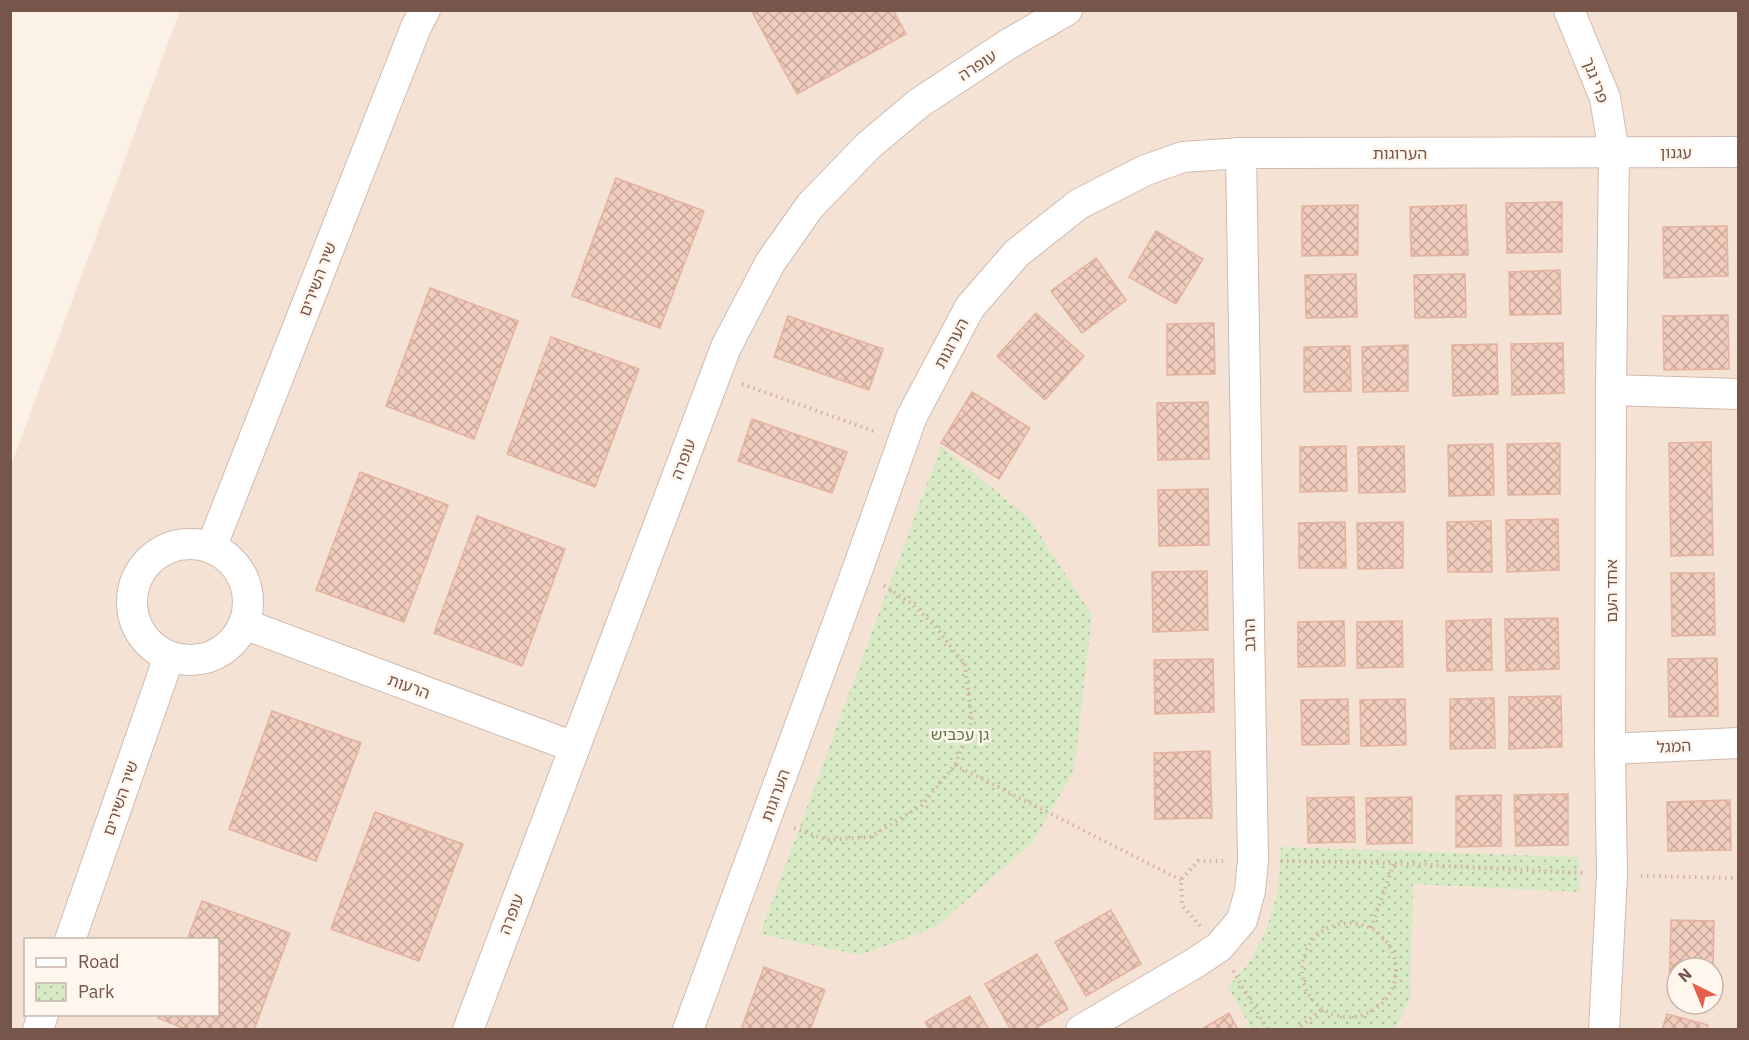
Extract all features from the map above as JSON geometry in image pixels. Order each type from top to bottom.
[{"type":"street","name":"שיר השירים","points":[[211,548],[416,27],[425,10]]},
{"type":"street","name":"עופרה","points":[[468,1029],[726,347],[770,263],[810,206],[868,146],[919,103],[1007,45],[1067,10]]},
{"type":"street","name":"פרי גנך","points":[[1569,10],[1605,98],[1614,153]]},
{"type":"street","name":"עגנון","points":[[1614,153],[1738,152]]},
{"type":"street","name":"הערוגות","points":[[688,1029],[912,416],[970,307],[1017,253],[1079,204],[1146,170],[1183,157],[1241,153],[1614,153]]},
{"type":"street","name":"הרגב","points":[[1081,1029],[1219,947],[1242,920],[1250,891],[1253,860],[1241,153]]},
{"type":"street","name":"אחד העם","points":[[1604,1029],[1612,875],[1610,749],[1614,153]]},
{"type":"street","points":[[1611,390],[1738,394]]},
{"type":"street","points":[[187,544],[211,548],[224,555],[244,580],[248,601],[243,624],[233,641],[216,654],[202,659],[182,660],[162,654],[147,642],[136,625],[132,606],[135,582],[145,566],[159,553],[187,544]]},
{"type":"street","name":"הרעות","points":[[243,624],[574,747]]},
{"type":"street","name":"שיר השירים","points":[[70,938],[170,657]]},
{"type":"street","name":"המגל","points":[[1610,749],[1738,743]]},
{"type":"path","points":[[716,375],[903,441]]},
{"type":"path","points":[[767,817],[827,840],[870,837],[921,806],[955,765],[972,721],[965,665],[936,627],[912,604],[858,568]]},
{"type":"path","points":[[955,765],[1181,880],[1198,861],[1253,860],[1394,863],[1612,875],[1738,878]]},
{"type":"path","points":[[1371,928],[1394,863]]},
{"type":"path","points":[[1340,924],[1356,924],[1371,928],[1384,939],[1393,953],[1396,970],[1393,987],[1384,1002],[1370,1012],[1354,1017],[1337,1016],[1322,1009],[1311,998],[1304,984],[1302,968],[1306,953],[1314,940],[1326,930],[1340,924]]},
{"type":"path","points":[[1296,1029],[1322,1009]]},
{"type":"shaded area","points":[[180,11],[1738,11],[1738,1029],[11,1029],[10,468]]},
{"type":"green space","name":"גן עכביש","points":[[941,446],[1029,518],[1092,615],[1074,771],[1033,842],[936,927],[861,955],[760,934]]},
{"type":"green space","points":[[1281,847],[1579,857],[1580,892],[1413,884],[1410,999],[1394,1029],[1252,1029],[1228,987],[1249,963],[1266,931],[1278,892]]},
{"type":"building","points":[[751,10],[893,10],[906,34],[797,94]]},
{"type":"building","points":[[616,178],[704,211],[660,328],[572,296]]},
{"type":"building","points":[[1562,202],[1562,252],[1507,253],[1506,203]]},
{"type":"building","points":[[1358,205],[1358,255],[1302,256],[1302,206]]},
{"type":"building","points":[[1466,205],[1468,255],[1411,256],[1410,207]]},
{"type":"building","points":[[1727,226],[1728,276],[1664,278],[1663,227]]},
{"type":"building","points":[[1156,231],[1203,259],[1176,304],[1129,277]]},
{"type":"building","points":[[1096,258],[1126,300],[1082,333],[1051,291]]},
{"type":"building","points":[[1560,270],[1561,314],[1510,315],[1509,272]]},
{"type":"building","points":[[1356,274],[1357,317],[1306,318],[1305,275]]},
{"type":"building","points":[[1465,274],[1466,317],[1415,318],[1414,275]]},
{"type":"building","points":[[430,288],[518,321],[474,439],[386,406]]},
{"type":"building","points":[[1036,313],[1084,356],[1045,400],[997,356]]},
{"type":"building","points":[[1728,315],[1729,369],[1664,370],[1663,316]]},
{"type":"building","points":[[788,316],[883,349],[869,390],[774,357]]},
{"type":"building","points":[[1214,323],[1215,374],[1167,375],[1167,324]]},
{"type":"building","points":[[551,337],[639,369],[595,487],[507,454]]},
{"type":"building","points":[[1563,343],[1564,393],[1512,395],[1511,344]]},
{"type":"building","points":[[1497,344],[1498,394],[1453,396],[1452,345]]},
{"type":"building","points":[[1408,345],[1408,391],[1363,392],[1362,347]]},
{"type":"building","points":[[1350,346],[1351,391],[1304,392],[1304,347]]},
{"type":"building","points":[[972,392],[1030,428],[999,479],[941,443]]},
{"type":"building","points":[[1208,402],[1209,459],[1158,460],[1157,403]]},
{"type":"building","points":[[752,419],[847,452],[832,493],[738,461]]},
{"type":"building","points":[[1711,442],[1713,555],[1671,556],[1669,443]]},
{"type":"building","points":[[1560,443],[1560,494],[1508,495],[1507,444]]},
{"type":"building","points":[[1493,444],[1494,495],[1449,496],[1448,445]]},
{"type":"building","points":[[1346,446],[1347,491],[1300,492],[1300,447]]},
{"type":"building","points":[[1404,446],[1405,492],[1359,493],[1358,447]]},
{"type":"building","points":[[360,472],[448,505],[404,622],[316,590]]},
{"type":"building","points":[[1208,489],[1209,545],[1159,546],[1158,490]]},
{"type":"building","points":[[477,516],[565,549],[522,666],[434,633]]},
{"type":"building","points":[[1558,519],[1559,570],[1507,572],[1506,520]]},
{"type":"building","points":[[1491,521],[1492,572],[1448,572],[1447,522]]},
{"type":"building","points":[[1345,522],[1346,568],[1299,568],[1299,523]]},
{"type":"building","points":[[1403,522],[1403,568],[1358,569],[1357,523]]},
{"type":"building","points":[[1207,571],[1208,630],[1153,632],[1152,572]]},
{"type":"building","points":[[1671,573],[1714,573],[1715,635],[1672,636]]},
{"type":"building","points":[[1558,618],[1559,669],[1506,671],[1505,619]]},
{"type":"building","points":[[1491,619],[1492,670],[1447,671],[1446,621]]},
{"type":"building","points":[[1344,621],[1345,666],[1298,667],[1298,622]]},
{"type":"building","points":[[1402,621],[1403,667],[1357,668],[1357,622]]},
{"type":"building","points":[[1717,658],[1718,716],[1669,717],[1668,659]]},
{"type":"building","points":[[1213,659],[1214,712],[1155,714],[1154,660]]},
{"type":"building","points":[[1561,696],[1562,747],[1509,749],[1509,697]]},
{"type":"building","points":[[1494,698],[1495,748],[1450,749],[1450,699]]},
{"type":"building","points":[[1348,699],[1349,744],[1302,745],[1301,700]]},
{"type":"building","points":[[1405,699],[1406,745],[1361,746],[1360,700]]},
{"type":"building","points":[[272,711],[361,743],[316,861],[229,829]]},
{"type":"building","points":[[1210,751],[1212,818],[1155,819],[1154,753]]},
{"type":"building","points":[[1568,794],[1568,845],[1516,846],[1514,795]]},
{"type":"building","points":[[1501,795],[1501,846],[1456,847],[1456,796]]},
{"type":"building","points":[[1354,797],[1355,842],[1308,843],[1307,798]]},
{"type":"building","points":[[1412,797],[1412,843],[1367,844],[1366,798]]},
{"type":"building","points":[[1730,800],[1731,850],[1668,851],[1667,802]]},
{"type":"building","points":[[375,812],[463,844],[419,961],[331,929]]},
{"type":"building","points":[[202,901],[290,933],[254,1030],[188,1030],[158,1018],[158,1016],[219,1016],[219,938],[188,938]]},
{"type":"building","points":[[1111,910],[1141,964],[1086,996],[1055,942]]},
{"type":"building","points":[[1671,920],[1714,921],[1713,956],[1670,956]]},
{"type":"building","points":[[1037,954],[1068,1009],[1033,1030],[1011,1030],[985,984]]},
{"type":"building","points":[[764,967],[825,990],[810,1030],[749,1030],[742,1027]]},
{"type":"building","points":[[970,996],[989,1030],[929,1030],[925,1022]]},
{"type":"building","points":[[1229,1013],[1238,1030],[1200,1030]]},
{"type":"building","points":[[1666,1016],[1708,1025],[1707,1030],[1662,1030]]}]
